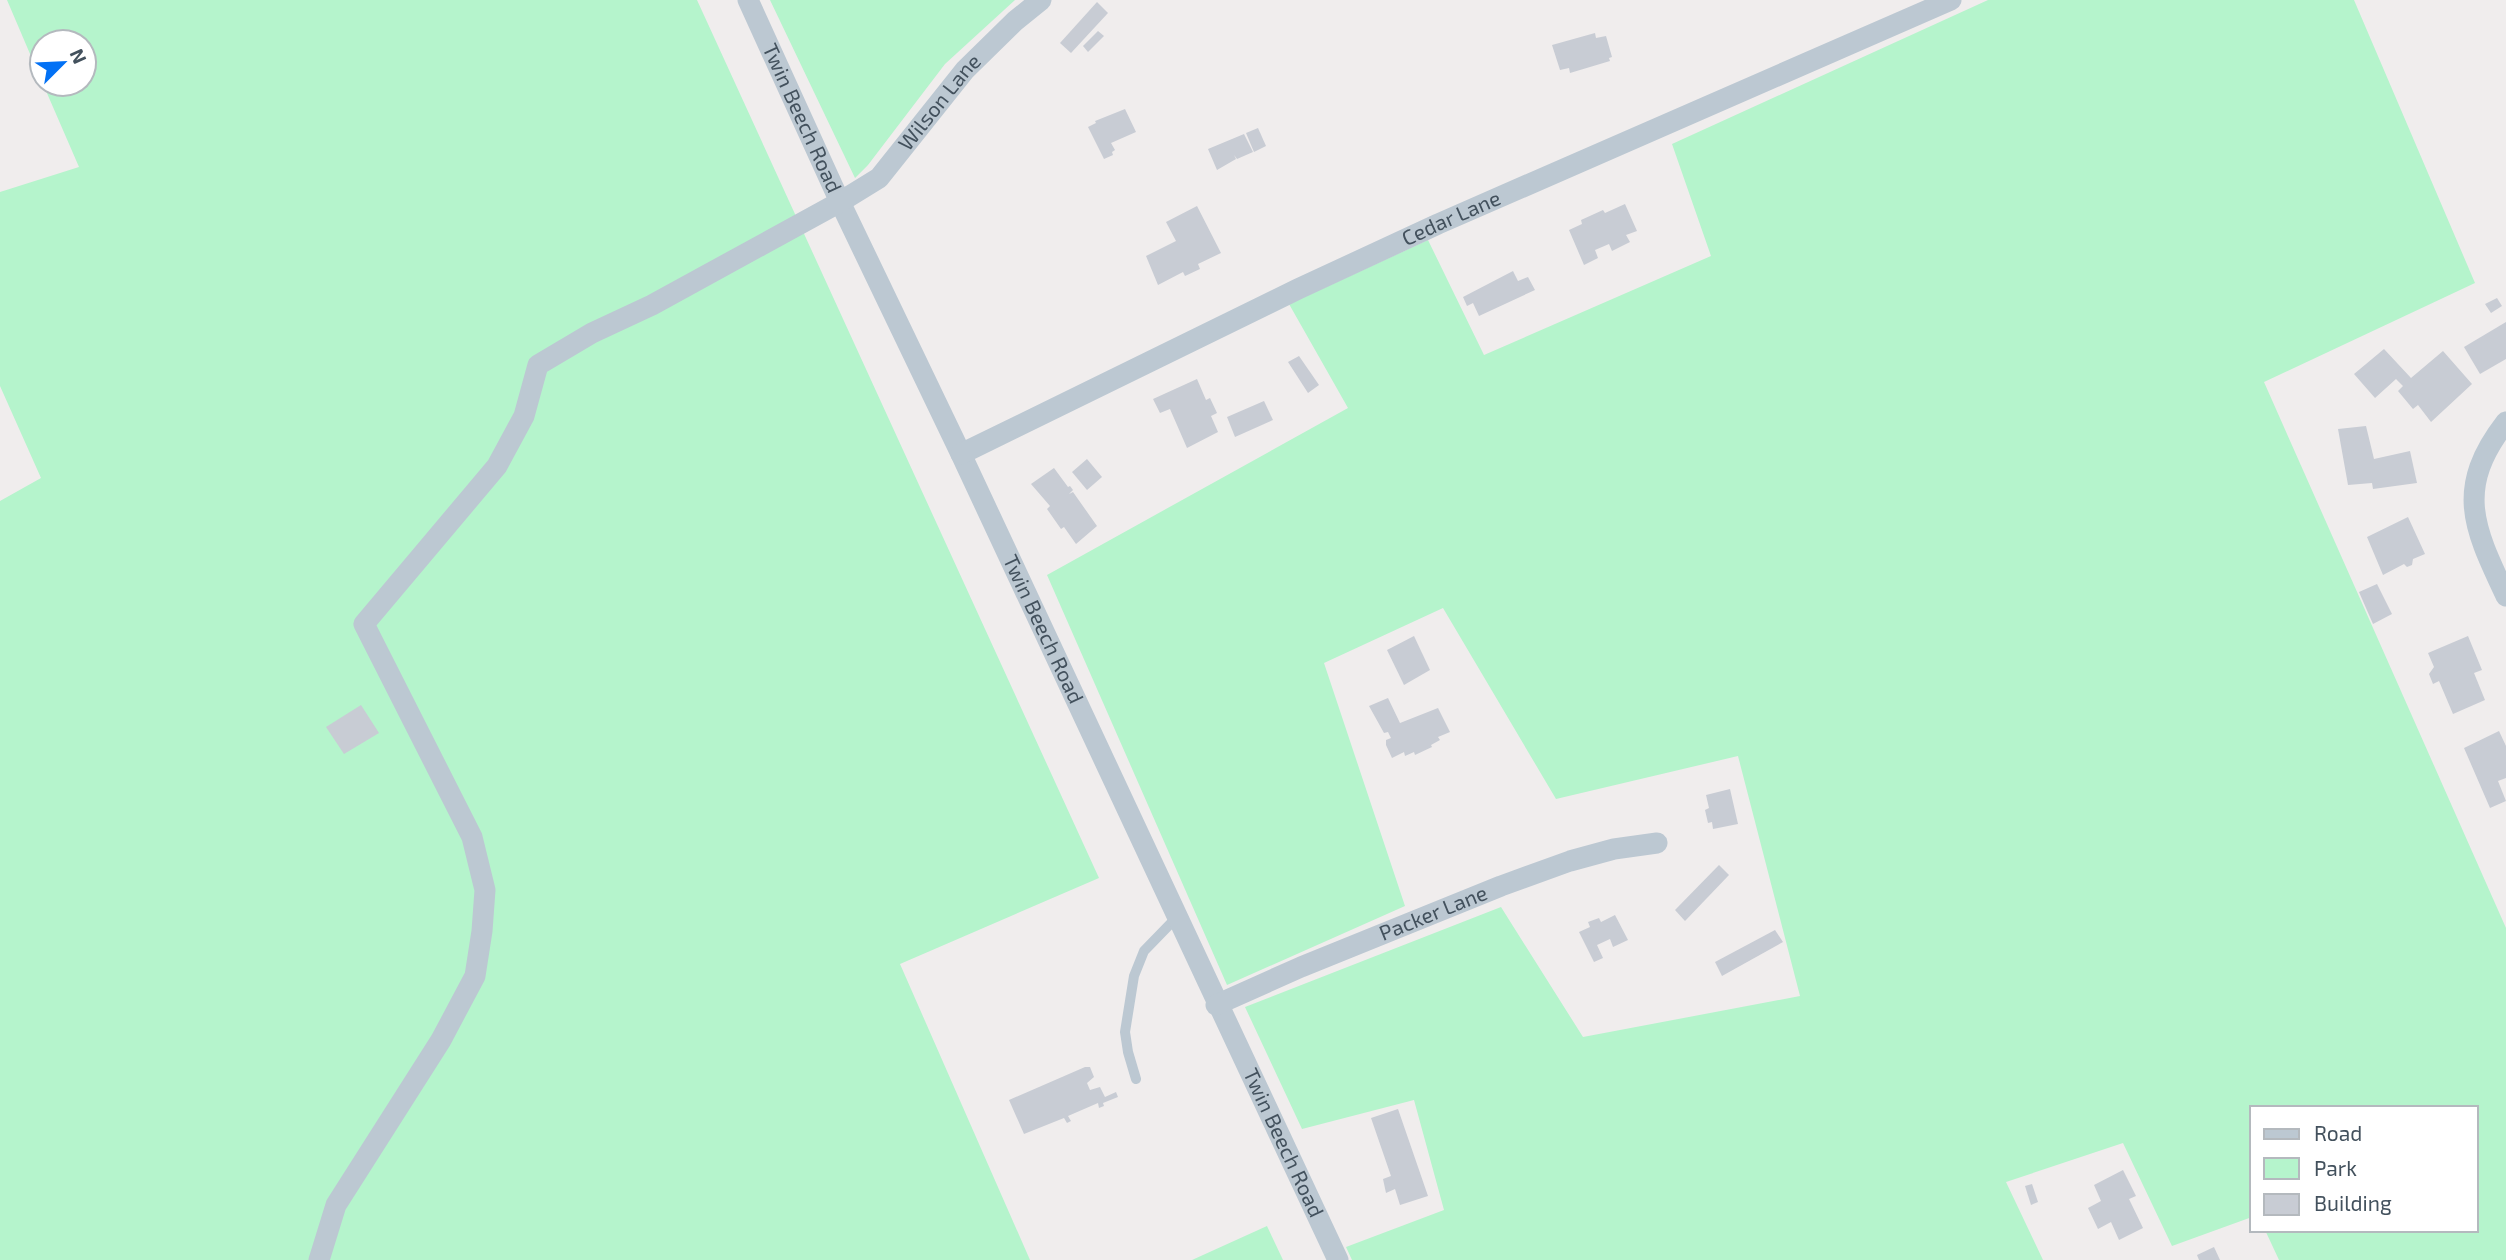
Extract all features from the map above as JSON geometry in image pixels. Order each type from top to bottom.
[{"type":"street","name":"Twin Beech Road","points":[[748,0],[1216,1005],[1338,1260]]},
{"type":"street","name":"Wilson Lane","points":[[319,1260],[335,1205],[441,1040],[475,976],[485,890],[472,837],[364,624],[497,466],[524,416],[538,365],[592,332],[652,305],[879,178],[965,70],[1015,21],[1041,0]]},
{"type":"street","name":"Cedar Lane","points":[[961,454],[1298,289],[1428,229],[1951,0]]},
{"type":"street","points":[[2506,422],[2480,467],[2474,491],[2474,515],[2478,535],[2506,596]]},
{"type":"street","name":"Packer Lane","points":[[1216,1005],[1301,967],[1570,861],[1614,849],[1657,843]]},
{"type":"lane","points":[[1136,1079],[1125,1032],[1134,976],[1144,951],[1176,918]]},
{"type":"green space","points":[[7,0],[697,0],[1099,878],[900,964],[1030,1260],[0,1260],[0,501],[41,478],[0,386],[0,192],[79,167],[49,98],[98,98],[98,28],[28,28],[28,49]]},
{"type":"green space","points":[[770,0],[1015,0],[945,64],[868,165],[855,178]]},
{"type":"green space","points":[[1988,0],[2354,0],[2475,283],[2264,382],[2506,928],[2506,1260],[2279,1260],[2266,1232],[2478,1232],[2478,1106],[2250,1106],[2250,1218],[2172,1246],[2123,1143],[2006,1182],[2043,1260],[1352,1260],[1346,1247],[1444,1210],[1414,1100],[1302,1129],[1245,1007],[1501,907],[1583,1037],[1800,996],[1738,756],[1556,799],[1443,608],[1324,663],[1405,906],[1227,985],[1047,575],[1348,408],[1289,304],[1428,240],[1484,355],[1711,256],[1672,144]]},
{"type":"green space","points":[[1267,1226],[1283,1260],[1192,1260]]},
{"type":"building","points":[[1097,2],[1108,13],[1071,53],[1060,43]]},
{"type":"building","points":[[1098,31],[1104,36],[1088,52],[1083,46]]},
{"type":"building","points":[[1595,33],[1596,38],[1606,36],[1612,57],[1609,58],[1610,61],[1570,73],[1569,68],[1560,70],[1552,45]]},
{"type":"building","points":[[1125,109],[1136,132],[1111,143],[1115,150],[1113,155],[1104,159],[1088,127],[1096,123],[1095,121]]},
{"type":"building","points":[[1258,128],[1266,146],[1254,152],[1246,133]]},
{"type":"building","points":[[1244,134],[1253,152],[1237,159],[1234,155],[1236,159],[1217,170],[1208,149]]},
{"type":"building","points":[[1625,204],[1637,231],[1626,235],[1630,242],[1612,251],[1609,244],[1595,250],[1598,258],[1584,265],[1569,230],[1582,224],[1581,220]]},
{"type":"building","points":[[1197,206],[1221,253],[1198,264],[1200,269],[1185,276],[1183,272],[1158,285],[1146,256],[1176,241],[1166,222]]},
{"type":"building","points":[[1513,271],[1518,281],[1528,277],[1535,290],[1479,316],[1473,303],[1467,306],[1463,297]]},
{"type":"building","points":[[2497,298],[2502,306],[2491,313],[2485,304]]},
{"type":"building","points":[[2506,322],[2506,359],[2480,374],[2464,347]]},
{"type":"building","points":[[2384,349],[2411,378],[2443,351],[2472,384],[2431,422],[2418,405],[2413,409],[2398,391],[2403,386],[2396,379],[2375,398],[2354,374]]},
{"type":"building","points":[[1299,356],[1319,385],[1308,393],[1288,362]]},
{"type":"building","points":[[1197,379],[1206,400],[1210,398],[1217,413],[1211,416],[1218,432],[1187,448],[1170,409],[1160,413],[1153,399]]},
{"type":"building","points":[[1264,401],[1273,420],[1235,437],[1227,417]]},
{"type":"building","points":[[2366,426],[2374,459],[2410,451],[2417,483],[2373,489],[2372,483],[2348,485],[2338,429]]},
{"type":"building","points":[[1087,459],[1102,477],[1087,490],[1072,472]]},
{"type":"building","points":[[1054,468],[1073,490],[1069,494],[1073,492],[1097,526],[1076,544],[1064,527],[1061,529],[1047,509],[1050,506],[1031,484]]},
{"type":"building","points":[[2408,517],[2425,554],[2413,559],[2412,565],[2407,567],[2404,564],[2383,575],[2367,537]]},
{"type":"building","points":[[2377,584],[2392,614],[2373,624],[2359,592]]},
{"type":"building","points":[[1414,636],[1430,670],[1404,685],[1387,650]]},
{"type":"building","points":[[2468,636],[2482,670],[2474,673],[2485,700],[2453,714],[2439,681],[2433,684],[2429,674],[2434,667],[2428,653]]},
{"type":"building","points":[[1388,698],[1400,723],[1438,708],[1450,732],[1438,737],[1440,740],[1431,745],[1432,747],[1415,755],[1414,752],[1405,756],[1404,752],[1392,758],[1386,745],[1386,740],[1391,738],[1388,732],[1384,733],[1369,706]]},
{"type":"building","points":[[361,705],[379,733],[344,754],[326,727]]},
{"type":"building","points":[[2499,731],[2506,746],[2506,778],[2498,781],[2506,801],[2490,808],[2464,748]]},
{"type":"building","points":[[1730,789],[1738,824],[1713,829],[1712,822],[1708,823],[1705,810],[1709,808],[1706,795]]},
{"type":"building","points":[[1719,865],[1729,875],[1685,921],[1675,910]]},
{"type":"building","points":[[1615,915],[1628,940],[1613,947],[1610,939],[1597,945],[1603,958],[1594,962],[1579,932],[1590,927],[1588,922],[1599,918],[1601,922]]},
{"type":"building","points":[[1775,930],[1783,942],[1722,976],[1715,962]]},
{"type":"building","points":[[1090,1067],[1094,1077],[1087,1083],[1090,1090],[1100,1087],[1105,1097],[1116,1092],[1118,1097],[1103,1103],[1104,1106],[1099,1108],[1098,1103],[1068,1116],[1071,1121],[1067,1123],[1064,1118],[1024,1134],[1009,1100]]},
{"type":"building","points":[[1398,1109],[1428,1196],[1400,1205],[1395,1189],[1386,1193],[1383,1179],[1391,1176],[1371,1118]]},
{"type":"building","points":[[2123,1170],[2136,1196],[2129,1199],[2143,1228],[2119,1240],[2111,1222],[2098,1229],[2088,1208],[2101,1201],[2094,1185]]},
{"type":"building","points":[[2032,1184],[2038,1202],[2031,1205],[2025,1186]]},
{"type":"building","points":[[2214,1247],[2220,1260],[2199,1260],[2197,1255]]}]
